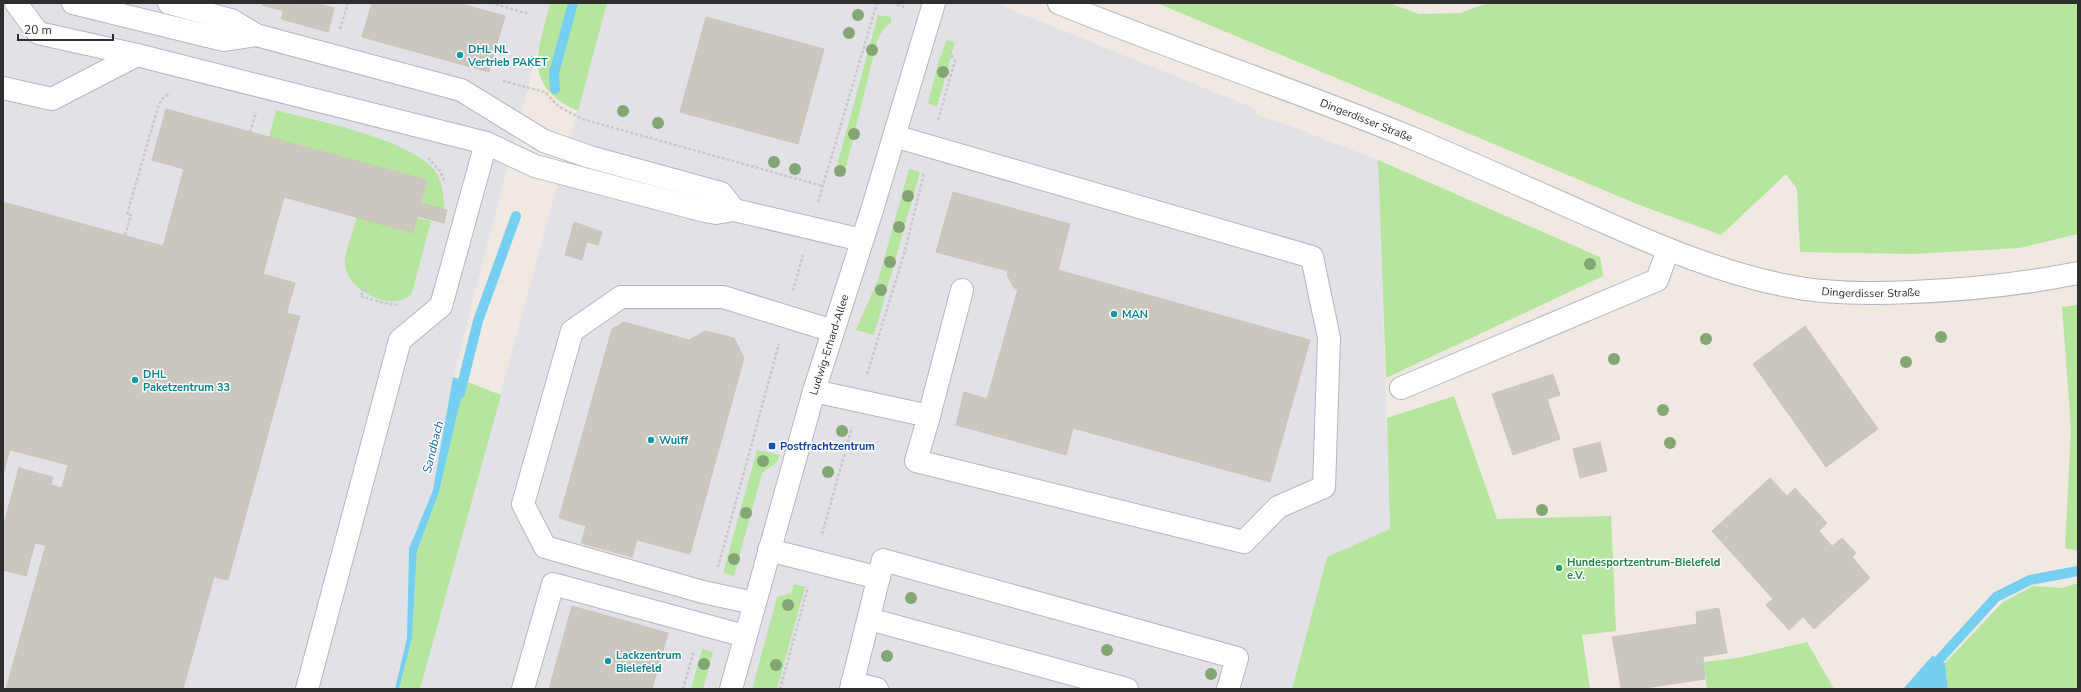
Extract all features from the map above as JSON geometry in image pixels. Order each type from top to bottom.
[{"type":"street","points":[[16,3],[38,33],[137,55],[486,144],[535,166],[705,211],[716,213],[734,210],[862,240]]},
{"type":"street","points":[[73,3],[224,40],[256,35]]},
{"type":"street","points":[[169,3],[231,20],[256,35],[461,90],[544,141],[590,157],[720,193],[734,210]]},
{"type":"street","name":"Dingerdisser Straße","points":[[1059,3],[1124,30],[1291,90],[1412,138],[1668,250],[1714,267],[1762,280],[1790,287],[1840,292],[1888,293],[1948,291],[2002,286],[2078,273]]},
{"type":"street","name":"Ludwig-Erhard-Allee","points":[[731,689],[814,391],[862,240],[932,9]]},
{"type":"street","points":[[3,88],[52,99],[137,55]]},
{"type":"street","points":[[894,136],[1312,257],[1329,338],[1324,487],[1278,507],[1244,542],[916,461],[962,290]]},
{"type":"street","points":[[307,689],[400,340],[441,306],[486,144]]},
{"type":"street","points":[[1401,388],[1657,280],[1668,250]]},
{"type":"street","points":[[754,604],[711,594],[545,548],[523,504],[572,331],[621,298],[723,297],[833,331]]},
{"type":"street","points":[[814,391],[929,416]]},
{"type":"street","points":[[769,550],[879,578]]},
{"type":"street","points":[[877,689],[852,686],[883,560],[1237,658],[1228,689]]},
{"type":"street","points":[[523,689],[553,584],[745,636]]},
{"type":"street","points":[[869,619],[1127,689]]},
{"type":"path","points":[[491,3],[528,14]]},
{"type":"path","points":[[711,594],[810,227],[877,3]]},
{"type":"path","points":[[780,689],[859,401],[905,251],[930,147],[955,61],[932,9]]},
{"type":"path","points":[[500,80],[544,92],[558,106],[582,119],[823,186]]},
{"type":"path","points":[[125,235],[131,215],[127,214],[159,104],[167,94],[173,92]]},
{"type":"path","points":[[424,154],[440,171],[446,186]]},
{"type":"path","points":[[369,285],[360,296],[388,304],[405,304]]},
{"type":"path","points":[[683,689],[701,624]]},
{"type":"shaded area","points":[[3,3],[550,3],[453,377],[433,490],[409,549],[407,638],[395,689],[3,689]]},
{"type":"shaded area","points":[[607,3],[995,3],[1256,109],[1255,115],[1285,124],[1378,160],[1390,529],[1327,557],[1292,689],[420,689]]},
{"type":"green space","points":[[550,3],[607,3],[578,111],[560,101],[548,90],[541,78],[538,66],[539,52],[541,37]]},
{"type":"green space","points":[[1157,3],[1389,3],[1419,14],[1460,13],[1488,3],[2078,3],[2078,234],[2020,248],[1912,254],[1800,252],[1797,189],[1786,174],[1721,235],[1637,204]]},
{"type":"green space","points":[[878,15],[891,17],[891,23],[884,28],[878,38],[844,175],[835,173]]},
{"type":"green space","points":[[947,40],[955,42],[937,107],[928,103],[939,60]]},
{"type":"green space","points":[[276,110],[362,133],[406,150],[423,160],[438,175],[443,195],[444,210],[421,203],[427,180],[269,137]]},
{"type":"green space","points":[[1378,160],[1600,257],[1603,276],[1386,378]]},
{"type":"green space","points":[[909,169],[920,172],[874,335],[856,330],[879,277]]},
{"type":"green space","points":[[357,217],[413,232],[417,218],[431,221],[412,293],[404,299],[394,301],[372,297],[362,291],[348,275],[345,260]]},
{"type":"green space","points":[[2078,305],[2078,551],[2065,548],[2071,428],[2062,307]]},
{"type":"green space","points":[[465,381],[501,395],[420,689],[399,689],[412,638],[417,551],[439,492]]},
{"type":"green space","points":[[1454,396],[1497,519],[1611,516],[1616,631],[1582,635],[1590,689],[1292,689],[1327,557],[1390,529],[1387,418]]},
{"type":"green space","points":[[757,450],[780,455],[777,462],[762,473],[734,576],[723,573]]},
{"type":"green space","points":[[2078,583],[2078,689],[1948,689],[1945,663],[2003,602],[2033,586],[2062,588]]},
{"type":"green space","points":[[794,584],[805,587],[777,689],[752,689],[777,597],[791,593]]},
{"type":"green space","points":[[1807,642],[1834,689],[1707,689],[1704,662],[1738,658]]},
{"type":"green space","points":[[702,649],[713,652],[703,689],[691,689]]},
{"type":"water","points":[[453,377],[465,381],[439,492],[417,551],[412,638],[399,689],[395,689],[407,638],[409,549],[433,490]]},
{"type":"water","points":[[1933,655],[1937,662],[1945,663],[1948,689],[1903,689]]},
{"type":"building","points":[[262,3],[286,3],[284,11],[262,5]]},
{"type":"building","points":[[286,3],[291,3],[289,11],[316,19],[320,4],[334,8],[328,32],[281,19]]},
{"type":"building","points":[[291,3],[321,3],[316,19],[289,11]]},
{"type":"building","name":"DHL NL Vertrieb PAKET","points":[[372,3],[458,3],[505,16],[489,72],[362,37]]},
{"type":"building","points":[[706,17],[824,49],[798,144],[680,112]]},
{"type":"building","name":"DHL Paketzentrum 33","points":[[166,109],[427,180],[413,233],[284,197],[263,274],[295,283],[183,689],[6,689],[68,465],[3,448],[3,202],[163,246],[184,169],[152,160]]},
{"type":"building","name":"MAN","points":[[953,192],[1070,224],[1058,270],[1310,340],[1270,482],[1073,428],[1066,455],[956,425],[964,392],[987,399],[1018,289],[1014,288],[1007,275],[1008,271],[936,252]]},
{"type":"building","points":[[421,203],[447,210],[444,223],[417,216]]},
{"type":"building","points":[[574,222],[602,232],[598,245],[587,242],[582,260],[565,255]]},
{"type":"building","points":[[286,313],[300,316],[228,580],[214,577]]},
{"type":"building","name":"Wulff","points":[[624,322],[689,340],[705,331],[734,338],[744,358],[690,554],[637,540],[632,557],[581,543],[586,526],[559,518],[612,329]]},
{"type":"building","points":[[1805,326],[1878,429],[1826,467],[1753,364]]},
{"type":"building","points":[[1553,374],[1560,395],[1547,399],[1560,439],[1513,455],[1492,394]]},
{"type":"building","points":[[1600,442],[1607,471],[1580,478],[1573,449]]},
{"type":"building","points":[[3,448],[10,449],[3,474]]},
{"type":"building","points":[[19,468],[53,477],[26,576],[3,570],[3,527]]},
{"type":"building","points":[[1770,478],[1787,496],[1795,488],[1827,523],[1819,531],[1832,546],[1842,538],[1856,553],[1852,557],[1870,578],[1814,629],[1803,617],[1789,630],[1766,605],[1773,599],[1712,531]]},
{"type":"building","points":[[51,485],[62,488],[45,545],[35,543]]},
{"type":"building","name":"Lackzentrum Bielefeld","points":[[572,606],[668,633],[652,689],[549,689]]},
{"type":"building","points":[[1719,608],[1727,653],[1618,669],[1612,637],[1697,624],[1696,612]]},
{"type":"building","points":[[1703,657],[1705,679],[1638,689],[1621,689],[1618,669]]},
{"type":"waterway","name":"Sandbach","points":[[555,89],[554,73],[573,3]]},
{"type":"waterway","name":"Sandbach","points":[[460,393],[478,321],[516,216]]},
{"type":"waterway","points":[[1925,689],[1937,662],[1996,597],[2030,580],[2078,571]]},
{"type":"place","name":"DHL NL Vertrieb PAKET","points":[[460,55]]},
{"type":"place","name":"MAN","points":[[1114,314]]},
{"type":"place","name":"DHL Paketzentrum 33","points":[[135,380]]},
{"type":"place","name":"Wulff","points":[[651,440]]},
{"type":"place","name":"Postfrachtzentrum","points":[[772,446]]},
{"type":"place","name":"Hundesportzentrum-Bielefeld e.V.","points":[[1559,568]]},
{"type":"place","name":"Lackzentrum Bielefeld","points":[[608,661]]}]
